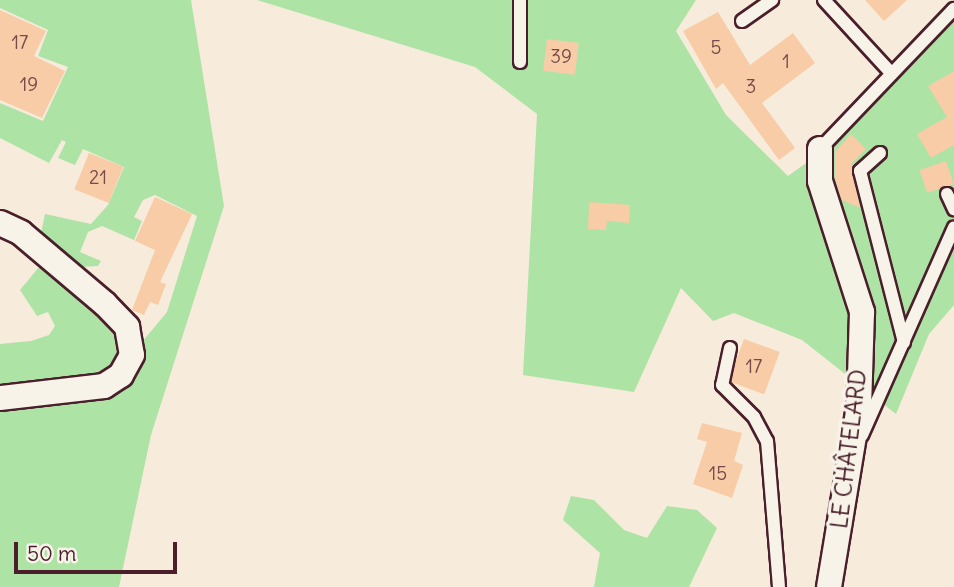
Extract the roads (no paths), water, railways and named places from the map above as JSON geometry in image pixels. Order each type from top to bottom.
[{"type":"street","name":"LE CHÂTELARD","points":[[820,149],[820,181],[862,312],[850,457],[829,587]]},
{"type":"street","points":[[0,223],[40,248],[105,304],[127,327],[132,355],[121,374],[104,386],[0,398]]},
{"type":"lane","points":[[520,0],[520,62]]},
{"type":"lane","points":[[742,21],[772,0]]},
{"type":"lane","points":[[824,0],[892,74]]},
{"type":"lane","points":[[820,149],[954,9]]},
{"type":"lane","points":[[880,153],[860,171],[904,342]]},
{"type":"lane","points":[[947,194],[954,209]]},
{"type":"lane","points":[[850,457],[954,227]]},
{"type":"lane","points":[[730,348],[722,385],[754,417],[767,441],[779,587]]}]
